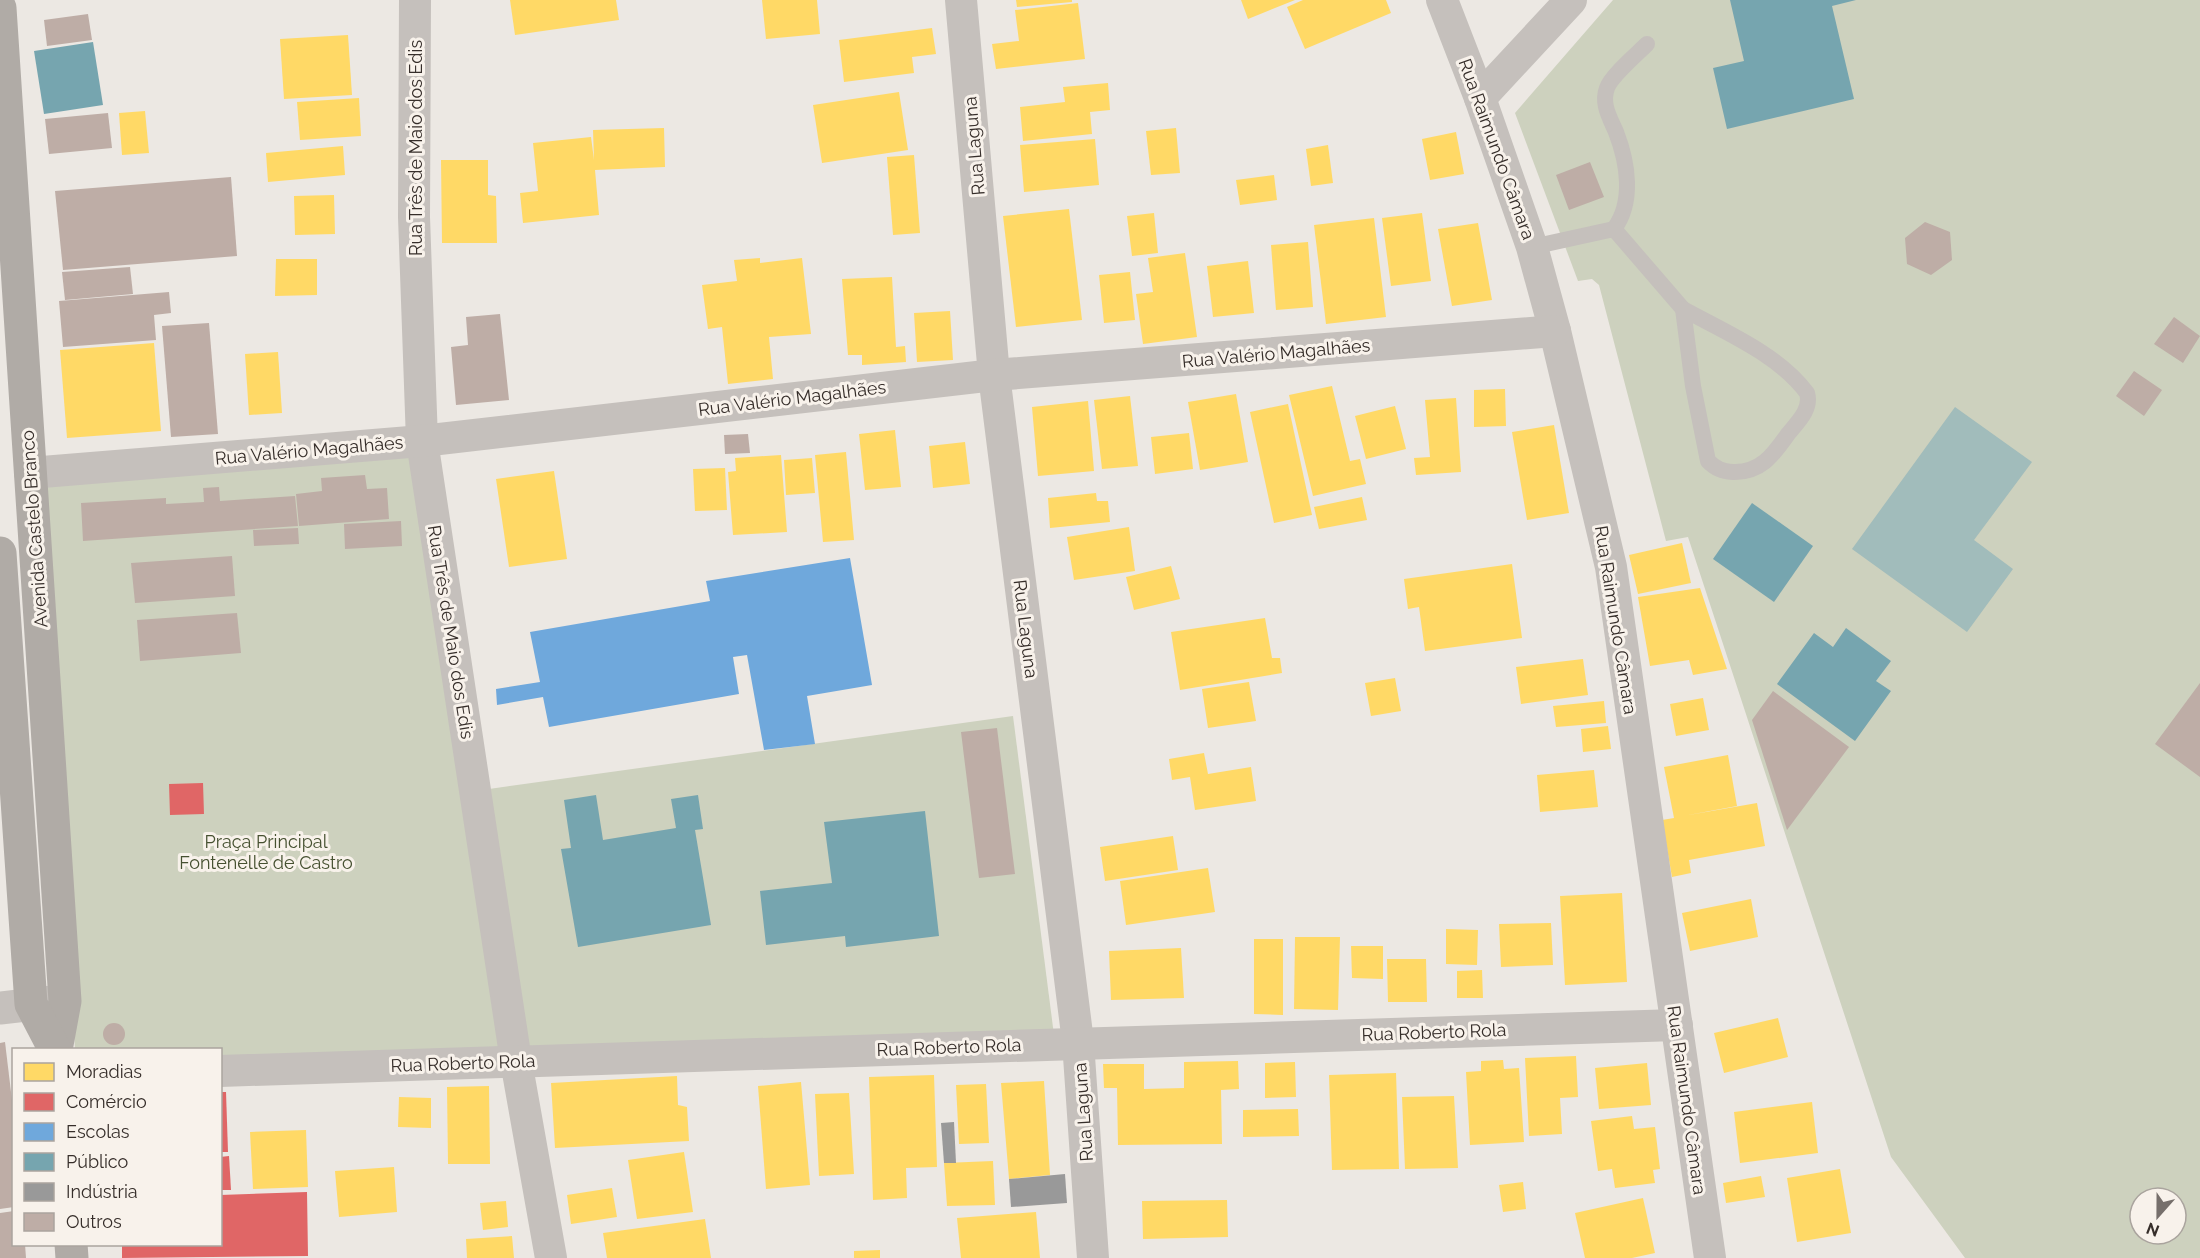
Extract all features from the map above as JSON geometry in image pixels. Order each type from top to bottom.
[{"type":"highway","name":"Avenida Castelo Branco","points":[[0,8],[65,1001],[55,1048]]},
{"type":"highway","name":"Avenida Castelo Branco","points":[[0,554],[16,1006],[53,1048]]},
{"type":"street","name":"Rua Três de Maio dos Edis","points":[[415,0],[414,217],[422,441],[516,1061],[551,1258]]},
{"type":"street","name":"Rua Laguna","points":[[961,0],[994,375],[1078,1042],[1093,1258]]},
{"type":"street","name":"Rua Raimundo Câmara","points":[[1442,0],[1480,98],[1532,247],[1555,331],[1611,567],[1710,1258]]},
{"type":"street","points":[[1480,98],[1571,0]]},
{"type":"street","name":"Rua Valério Magalhães","points":[[30,473],[422,441],[994,375],[1555,331]]},
{"type":"street","points":[[16,1006],[65,1001]]},
{"type":"street","name":"Rua Roberto Rola","points":[[222,1071],[1078,1042],[1677,1025]]},
{"type":"lane","points":[[1532,247],[1614,229],[1626,210],[1628,183],[1617,135],[1605,105],[1607,87],[1647,44]]},
{"type":"lane","points":[[1614,229],[1683,309],[1747,345],[1782,368],[1807,393],[1808,405],[1802,416],[1769,460],[1759,468],[1743,472],[1723,471],[1708,461],[1693,386],[1683,309]]},
{"type":"green space","points":[[1613,0],[2200,0],[2200,1258],[1965,1258],[1891,1157],[1688,537],[1666,541],[1599,285],[1592,279],[1578,281],[1515,113]]},
{"type":"green space","name":"Praça Principal Fontenelle de Castro","points":[[412,448],[501,1048],[222,1056],[222,1048],[75,1048],[40,479]]},
{"type":"green space","points":[[1013,716],[1054,1035],[526,1048],[489,789]]},
{"type":"water","points":[[1955,407],[2032,462],[1974,540],[2013,569],[1967,632],[1852,549]]},
{"type":"building: Moradias","points":[[510,0],[616,0],[619,20],[515,35]]},
{"type":"building: Moradias","points":[[762,0],[817,0],[820,34],[766,39]]},
{"type":"building: Moradias","points":[[1016,0],[1072,0],[1072,2],[1017,7]]},
{"type":"building: Moradias","points":[[1241,0],[1295,0],[1248,19]]},
{"type":"building: Moradias","points":[[1303,0],[1386,0],[1391,13],[1305,49],[1287,7]]},
{"type":"building: Moradias","points":[[1078,3],[1085,59],[996,69],[992,44],[1019,41],[1015,10]]},
{"type":"building: Moradias","points":[[932,28],[936,54],[912,57],[914,73],[844,82],[839,40]]},
{"type":"building: Moradias","points":[[348,35],[352,95],[284,99],[280,39]]},
{"type":"building: Moradias","points":[[1108,83],[1110,110],[1090,112],[1092,134],[1023,141],[1020,107],[1065,102],[1063,87]]},
{"type":"building: Moradias","points":[[899,92],[908,150],[822,163],[813,105]]},
{"type":"building: Moradias","points":[[359,98],[361,136],[300,140],[297,102]]},
{"type":"building: Moradias","points":[[145,111],[149,153],[122,155],[119,113]]},
{"type":"building: Moradias","points":[[664,128],[665,167],[595,170],[599,215],[523,223],[520,193],[538,191],[533,143],[591,137],[594,160],[593,130]]},
{"type":"building: Moradias","points":[[1176,128],[1180,173],[1151,175],[1146,131]]},
{"type":"building: Moradias","points":[[1456,132],[1464,174],[1430,180],[1422,139]]},
{"type":"building: Moradias","points":[[1095,139],[1099,185],[1024,192],[1020,145]]},
{"type":"building: Moradias","points":[[1328,145],[1333,183],[1311,186],[1306,149]]},
{"type":"building: Moradias","points":[[343,146],[345,175],[268,182],[266,153]]},
{"type":"building: Moradias","points":[[914,155],[920,233],[893,235],[887,157]]},
{"type":"building: Moradias","points":[[441,160],[488,160],[488,195],[496,196],[497,243],[442,243]]},
{"type":"building: Moradias","points":[[1274,175],[1277,200],[1240,205],[1236,180]]},
{"type":"building: Moradias","points":[[334,195],[335,234],[295,235],[294,196]]},
{"type":"building: Moradias","points":[[1069,209],[1082,320],[1016,327],[1003,216]]},
{"type":"building: Moradias","points":[[1154,213],[1158,253],[1132,256],[1127,216]]},
{"type":"building: Moradias","points":[[1422,213],[1431,281],[1391,286],[1382,218]]},
{"type":"building: Moradias","points":[[1374,218],[1386,317],[1326,324],[1314,225]]},
{"type":"building: Moradias","points":[[1478,223],[1492,300],[1452,306],[1438,229]]},
{"type":"building: Moradias","points":[[1308,242],[1313,307],[1276,310],[1271,245]]},
{"type":"building: Moradias","points":[[1185,253],[1197,337],[1143,344],[1136,294],[1153,292],[1148,258]]},
{"type":"building: Moradias","points":[[760,258],[760,263],[802,258],[811,334],[769,337],[773,379],[728,384],[722,327],[708,329],[702,285],[737,281],[734,260]]},
{"type":"building: Moradias","points":[[276,259],[317,259],[317,295],[275,296]]},
{"type":"building: Moradias","points":[[1248,261],[1254,313],[1213,317],[1207,266]]},
{"type":"building: Moradias","points":[[1130,272],[1135,320],[1104,323],[1099,275]]},
{"type":"building: Moradias","points":[[892,277],[896,347],[905,346],[906,362],[862,365],[862,355],[848,355],[842,279]]},
{"type":"building: Moradias","points":[[950,311],[953,360],[917,362],[914,313]]},
{"type":"building: Moradias","points":[[154,343],[161,431],[67,438],[60,350]]},
{"type":"building: Moradias","points":[[278,352],[282,413],[249,415],[245,354]]},
{"type":"building: Moradias","points":[[1332,386],[1350,461],[1360,459],[1366,484],[1313,496],[1289,395]]},
{"type":"building: Moradias","points":[[1505,389],[1506,426],[1474,427],[1474,390]]},
{"type":"building: Moradias","points":[[1236,394],[1248,462],[1200,470],[1188,402]]},
{"type":"building: Moradias","points":[[1130,396],[1138,466],[1102,469],[1094,400]]},
{"type":"building: Moradias","points":[[1456,398],[1461,472],[1416,475],[1414,458],[1430,457],[1425,400]]},
{"type":"building: Moradias","points":[[1088,401],[1094,471],[1038,476],[1032,407]]},
{"type":"building: Moradias","points":[[1288,404],[1312,515],[1274,523],[1250,412]]},
{"type":"building: Moradias","points":[[1395,406],[1406,449],[1366,459],[1355,416]]},
{"type":"building: Moradias","points":[[1554,425],[1569,513],[1527,520],[1512,432]]},
{"type":"building: Moradias","points":[[895,430],[901,487],[865,490],[859,434]]},
{"type":"building: Moradias","points":[[1189,433],[1193,469],[1155,474],[1151,437]]},
{"type":"building: Moradias","points":[[965,442],[970,484],[933,488],[929,446]]},
{"type":"building: Moradias","points":[[846,452],[854,540],[823,542],[815,455]]},
{"type":"building: Moradias","points":[[781,455],[787,532],[733,535],[728,472],[736,471],[735,458]]},
{"type":"building: Moradias","points":[[812,458],[815,493],[786,495],[784,460]]},
{"type":"building: Moradias","points":[[725,468],[727,510],[695,511],[693,469]]},
{"type":"building: Moradias","points":[[554,471],[567,559],[509,567],[496,479]]},
{"type":"building: Moradias","points":[[1096,493],[1097,501],[1108,501],[1110,522],[1050,528],[1048,498]]},
{"type":"building: Moradias","points":[[1362,497],[1367,520],[1319,529],[1314,507]]},
{"type":"building: Moradias","points":[[1129,527],[1135,571],[1074,580],[1067,537]]},
{"type":"building: Moradias","points":[[1682,543],[1691,583],[1638,594],[1629,555]]},
{"type":"building: Moradias","points":[[1512,564],[1522,638],[1425,651],[1419,607],[1408,609],[1404,579]]},
{"type":"building: Moradias","points":[[1171,566],[1180,599],[1134,610],[1126,577]]},
{"type":"building: Moradias","points":[[1700,588],[1727,669],[1693,675],[1689,660],[1650,666],[1638,597]]},
{"type":"building: Moradias","points":[[1265,618],[1272,658],[1280,658],[1282,673],[1180,690],[1171,632]]},
{"type":"building: Moradias","points":[[1583,659],[1588,695],[1521,704],[1516,667]]},
{"type":"building: Moradias","points":[[1395,678],[1401,711],[1371,716],[1365,683]]},
{"type":"building: Moradias","points":[[1249,682],[1256,721],[1208,728],[1202,689]]},
{"type":"building: Moradias","points":[[1703,698],[1709,730],[1676,736],[1670,704]]},
{"type":"building: Moradias","points":[[1604,701],[1606,723],[1556,727],[1553,706]]},
{"type":"building: Moradias","points":[[1608,726],[1611,749],[1583,752],[1581,729]]},
{"type":"building: Moradias","points":[[1204,753],[1208,774],[1251,767],[1256,801],[1195,810],[1190,777],[1172,780],[1169,759]]},
{"type":"building: Moradias","points":[[1728,755],[1737,806],[1683,816],[1757,803],[1765,846],[1689,860],[1691,873],[1672,877],[1662,820],[1674,818],[1664,767]]},
{"type":"building: Moradias","points":[[1594,770],[1598,807],[1540,812],[1537,775]]},
{"type":"building: Moradias","points":[[1173,836],[1178,870],[1105,881],[1100,847]]},
{"type":"building: Moradias","points":[[1208,868],[1215,912],[1126,925],[1120,881]]},
{"type":"building: Moradias","points":[[1622,893],[1627,982],[1565,985],[1560,896]]},
{"type":"building: Moradias","points":[[1751,899],[1758,937],[1690,951],[1682,913]]},
{"type":"building: Moradias","points":[[1551,923],[1553,965],[1501,967],[1499,924]]},
{"type":"building: Moradias","points":[[1446,929],[1478,930],[1477,965],[1446,964]]},
{"type":"building: Moradias","points":[[1295,937],[1340,937],[1338,1010],[1294,1009]]},
{"type":"building: Moradias","points":[[1254,939],[1283,939],[1283,1015],[1254,1014]]},
{"type":"building: Moradias","points":[[1351,946],[1383,946],[1383,979],[1352,978]]},
{"type":"building: Moradias","points":[[1181,948],[1184,998],[1111,1000],[1109,951]]},
{"type":"building: Moradias","points":[[1387,959],[1426,959],[1427,1002],[1388,1002]]},
{"type":"building: Moradias","points":[[1482,970],[1483,998],[1457,998],[1457,971]]},
{"type":"building: Moradias","points":[[1778,1018],[1788,1057],[1724,1073],[1714,1033]]},
{"type":"building: Moradias","points":[[1576,1056],[1578,1097],[1560,1098],[1562,1134],[1529,1136],[1525,1058]]},
{"type":"building: Moradias","points":[[1503,1060],[1504,1069],[1519,1068],[1524,1142],[1470,1145],[1466,1072],[1481,1071],[1481,1061]]},
{"type":"building: Moradias","points":[[1238,1061],[1239,1089],[1221,1090],[1222,1144],[1118,1145],[1117,1088],[1104,1088],[1103,1064],[1144,1064],[1144,1089],[1184,1088],[1184,1062]]},
{"type":"building: Moradias","points":[[1295,1062],[1296,1097],[1265,1098],[1265,1063]]},
{"type":"building: Moradias","points":[[1647,1063],[1651,1105],[1599,1109],[1595,1068]]},
{"type":"building: Moradias","points":[[1396,1073],[1399,1169],[1332,1170],[1329,1075]]},
{"type":"building: Moradias","points":[[934,1075],[937,1167],[906,1168],[907,1198],[873,1200],[869,1077]]},
{"type":"building: Moradias","points":[[677,1076],[678,1105],[687,1107],[689,1141],[555,1148],[551,1083]]},
{"type":"building: Moradias","points":[[1044,1081],[1050,1175],[1009,1179],[1001,1083]]},
{"type":"building: Moradias","points":[[801,1082],[810,1185],[766,1189],[758,1086]]},
{"type":"building: Moradias","points":[[986,1084],[989,1143],[959,1144],[956,1085]]},
{"type":"building: Moradias","points":[[489,1086],[490,1164],[448,1164],[447,1087]]},
{"type":"building: Moradias","points":[[849,1093],[854,1174],[819,1176],[815,1094]]},
{"type":"building: Moradias","points":[[1454,1096],[1458,1168],[1405,1169],[1402,1097]]},
{"type":"building: Moradias","points":[[399,1097],[431,1098],[431,1128],[398,1127]]},
{"type":"building: Moradias","points":[[1812,1102],[1818,1153],[1740,1163],[1734,1112]]},
{"type":"building: Moradias","points":[[1298,1109],[1299,1136],[1243,1137],[1243,1110]]},
{"type":"building: Moradias","points":[[1632,1116],[1634,1129],[1655,1127],[1660,1169],[1653,1170],[1655,1183],[1615,1188],[1612,1169],[1598,1171],[1591,1121]]},
{"type":"building: Moradias","points":[[306,1130],[308,1187],[253,1189],[250,1132]]},
{"type":"building: Moradias","points":[[684,1152],[693,1212],[637,1219],[628,1160]]},
{"type":"building: Moradias","points":[[993,1161],[995,1205],[947,1206],[944,1163]]},
{"type":"building: Moradias","points":[[394,1167],[397,1212],[339,1217],[335,1171]]},
{"type":"building: Moradias","points":[[1840,1169],[1851,1233],[1797,1242],[1787,1178]]},
{"type":"building: Moradias","points":[[1761,1176],[1765,1197],[1726,1203],[1723,1183]]},
{"type":"building: Moradias","points":[[1523,1182],[1526,1209],[1503,1212],[1499,1185]]},
{"type":"building: Moradias","points":[[612,1188],[617,1217],[571,1224],[567,1195]]},
{"type":"building: Moradias","points":[[1643,1198],[1655,1253],[1632,1258],[1585,1258],[1575,1213]]},
{"type":"building: Moradias","points":[[1227,1200],[1228,1237],[1143,1239],[1142,1201]]},
{"type":"building: Moradias","points":[[506,1201],[508,1227],[483,1230],[480,1203]]},
{"type":"building: Moradias","points":[[1036,1212],[1040,1258],[961,1258],[957,1218]]},
{"type":"building: Moradias","points":[[705,1219],[711,1258],[607,1258],[603,1233]]},
{"type":"building: Moradias","points":[[512,1236],[514,1258],[467,1258],[466,1239]]},
{"type":"building: Moradias","points":[[880,1250],[880,1258],[854,1258],[854,1251]]},
{"type":"building: Comércio","points":[[203,783],[204,814],[170,815],[169,784]]},
{"type":"building: Comércio","points":[[222,1092],[226,1092],[228,1152],[222,1152]]},
{"type":"building: Comércio","points":[[229,1156],[231,1190],[222,1190],[222,1157]]},
{"type":"building: Comércio","points":[[307,1192],[308,1256],[122,1258],[122,1246],[222,1246],[222,1195]]},
{"type":"building: Escolas","points":[[850,558],[872,685],[807,696],[815,744],[764,750],[747,655],[733,657],[739,694],[549,727],[543,697],[497,705],[496,689],[540,682],[530,632],[710,601],[706,581]]},
{"type":"building: Público","points":[[1730,0],[1856,0],[1832,6],[1854,99],[1727,129],[1713,68],[1744,61]]},
{"type":"building: Público","points":[[93,42],[103,105],[44,114],[34,51]]},
{"type":"building: Público","points":[[1752,503],[1813,546],[1774,602],[1713,559]]},
{"type":"building: Público","points":[[1846,628],[1891,661],[1876,681],[1891,691],[1855,741],[1777,684],[1814,633],[1833,647]]},
{"type":"building: Público","points":[[596,795],[603,840],[676,828],[671,799],[698,795],[703,829],[695,830],[711,925],[578,947],[561,849],[571,848],[564,800]]},
{"type":"building: Público","points":[[925,811],[939,936],[846,947],[845,936],[766,945],[760,891],[832,883],[824,822]]},
{"type":"building: Indústria","points":[[954,1122],[956,1163],[944,1163],[941,1123]]},
{"type":"building: Indústria","points":[[1065,1174],[1067,1203],[1011,1207],[1009,1179]]},
{"type":"building: Outros","points":[[88,14],[92,40],[47,46],[44,20]]},
{"type":"building: Outros","points":[[108,113],[112,148],[49,154],[45,119]]},
{"type":"building: Outros","points":[[1590,162],[1604,197],[1569,210],[1556,175]]},
{"type":"building: Outros","points":[[231,177],[237,256],[63,270],[55,191]]},
{"type":"building: Outros","points":[[1925,222],[1950,232],[1952,260],[1931,275],[1907,264],[1905,238]]},
{"type":"building: Outros","points":[[130,267],[133,294],[65,300],[62,272]]},
{"type":"building: Outros","points":[[169,292],[171,313],[154,315],[156,340],[63,347],[59,301]]},
{"type":"building: Outros","points":[[500,314],[509,400],[456,405],[451,347],[468,345],[466,317]]},
{"type":"building: Outros","points":[[2174,317],[2200,336],[2183,363],[2154,344]]},
{"type":"building: Outros","points":[[209,323],[218,434],[171,437],[162,326]]},
{"type":"building: Outros","points":[[2134,371],[2162,390],[2144,416],[2116,396]]},
{"type":"building: Outros","points":[[748,434],[750,453],[725,454],[724,435]]},
{"type":"building: Outros","points":[[365,475],[367,489],[387,488],[389,519],[299,526],[296,494],[322,491],[321,478]]},
{"type":"building: Outros","points":[[219,487],[220,501],[295,496],[298,526],[83,541],[81,503],[166,498],[166,504],[204,502],[203,488]]},
{"type":"building: Outros","points":[[401,521],[402,546],[345,549],[344,524]]},
{"type":"building: Outros","points":[[298,528],[299,544],[254,546],[253,530]]},
{"type":"building: Outros","points":[[232,556],[235,596],[135,603],[131,563]]},
{"type":"building: Outros","points":[[237,613],[241,653],[140,661],[137,620]]},
{"type":"building: Outros","points":[[2200,683],[2200,777],[2155,744]]},
{"type":"building: Outros","points":[[1773,691],[1849,747],[1787,830],[1752,720]]},
{"type":"building: Outros","points":[[997,728],[1015,874],[979,878],[961,732]]},
{"type":"building: Outros","points":[[114,1023],[122,1026],[125,1034],[122,1042],[114,1045],[106,1042],[103,1034],[106,1026]]},
{"type":"building: Outros","points":[[5,1042],[12,1100],[12,1207],[0,1209],[0,1043]]},
{"type":"building: Outros","points":[[12,1211],[12,1246],[25,1246],[26,1258],[0,1258],[0,1213]]}]
